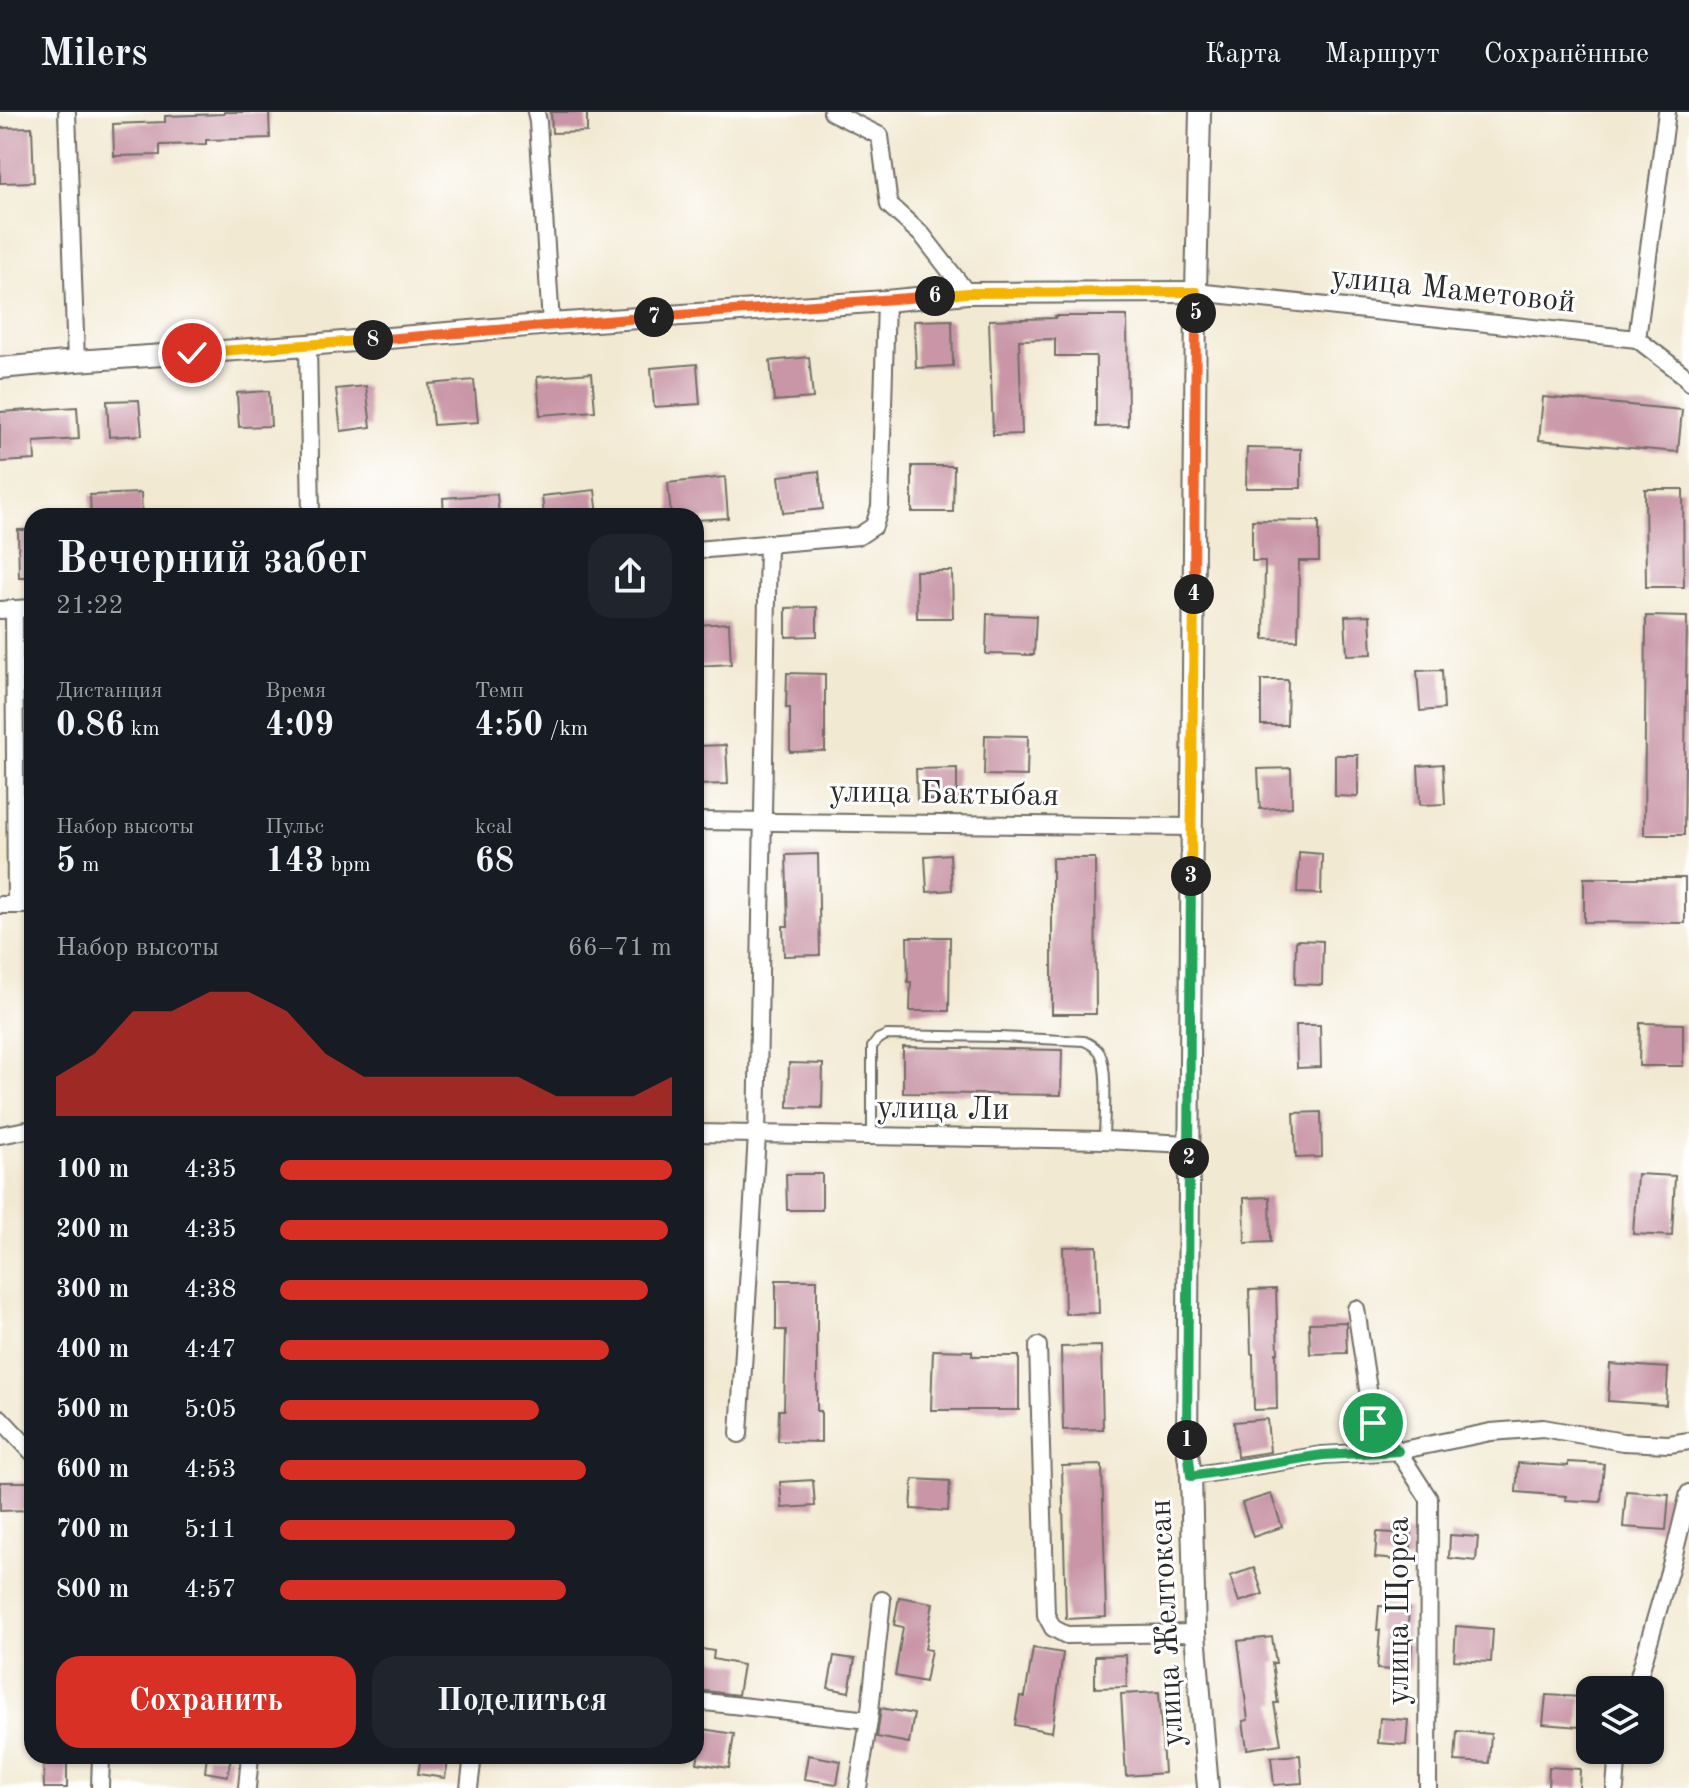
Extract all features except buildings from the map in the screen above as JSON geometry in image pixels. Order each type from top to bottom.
[{"type":"street","points":[[67,112],[76,361]]},
{"type":"street","points":[[536,112],[551,324]]},
{"type":"street","points":[[832,112],[880,136],[889,205],[923,236],[967,293]]},
{"type":"street","name":"улица Желтоксан","points":[[1200,112],[1187,1447],[1191,1476],[1195,1633],[1208,1788]]},
{"type":"street","points":[[1667,112],[1637,339],[1688,378]]},
{"type":"street","points":[[0,368],[967,293],[1196,292]]},
{"type":"street","name":"улица Маметовой","points":[[1196,292],[1637,339]]},
{"type":"street","points":[[704,549],[859,536],[874,526],[880,507],[886,301]]},
{"type":"street","points":[[308,345],[311,508]]},
{"type":"street","points":[[739,1434],[757,1135],[768,543]]},
{"type":"street","points":[[7,610],[16,905]]},
{"type":"street","name":"улица Бактыбая","points":[[704,821],[1192,827]]},
{"type":"street","points":[[0,1135],[24,1130]]},
{"type":"street","name":"улица Ли","points":[[704,1133],[1189,1144]]},
{"type":"street","name":"улица Щорса","points":[[1356,1309],[1373,1423],[1398,1451],[1429,1499],[1428,1788]]},
{"type":"street","points":[[1038,1346],[1046,1615],[1053,1628],[1066,1635],[1195,1633]]},
{"type":"street","points":[[0,1418],[24,1444]]},
{"type":"street","points":[[1191,1476],[1323,1455],[1398,1451],[1491,1432],[1543,1428],[1623,1442],[1669,1444],[1689,1441]]},
{"type":"street","points":[[1639,1676],[1689,1493]]},
{"type":"street","points":[[858,1788],[882,1600]]},
{"type":"street","points":[[704,1702],[869,1720]]},
{"type":"street","points":[[100,1788],[101,1764]]},
{"type":"street","points":[[247,1788],[249,1764]]},
{"type":"street","points":[[469,1788],[472,1764]]},
{"type":"street","points":[[1615,1788],[1617,1764]]},
{"type":"lane","points":[[872,1137],[872,1047],[878,1039],[887,1035],[1084,1041],[1094,1045],[1104,1065],[1104,1140]]},
{"type":"route","points":[[192,353],[967,293],[1196,292],[1187,1447],[1191,1476],[1323,1455],[1398,1451],[1373,1423]]}]
